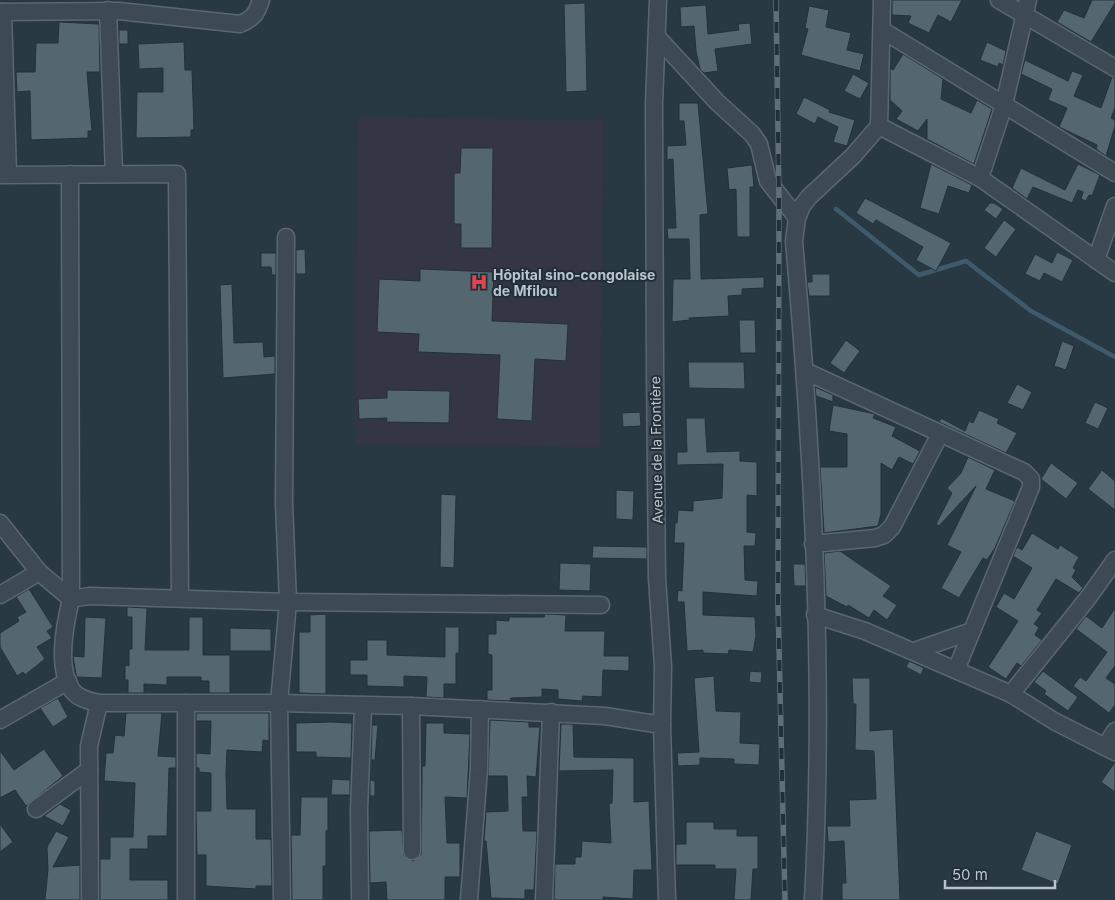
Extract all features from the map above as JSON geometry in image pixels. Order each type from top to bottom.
[{"type":"street","points":[[180,597],[177,174],[4,175],[2,12],[108,10],[240,24],[251,20],[258,11],[261,0]]},
{"type":"street","name":"Avenue de la Frontière","points":[[658,0],[654,104],[654,369],[658,578],[663,667],[662,725],[667,900]]},
{"type":"street","points":[[813,900],[818,806],[812,478],[794,241],[797,218],[809,197],[853,156],[879,126],[882,0]]},
{"type":"street","points":[[999,0],[1115,68]]},
{"type":"street","points":[[980,178],[1004,105],[1028,0]]},
{"type":"street","points":[[108,10],[114,174]]},
{"type":"street","points":[[882,30],[1115,172]]},
{"type":"street","points":[[658,38],[717,102],[752,134],[759,144],[768,181],[797,218]]},
{"type":"street","points":[[879,126],[980,178],[1115,273]]},
{"type":"street","points":[[70,174],[70,599],[64,635],[65,668],[72,691],[82,698],[99,703],[279,703],[363,707],[412,706],[605,716],[662,725]]},
{"type":"street","points":[[1096,260],[1115,206]]},
{"type":"street","points":[[282,900],[279,703],[288,602],[284,503],[286,236]]},
{"type":"street","points":[[805,370],[1024,472],[1031,479],[1031,487],[956,670]]},
{"type":"street","points":[[813,544],[875,538],[884,535],[892,527],[940,434]]},
{"type":"street","points":[[0,523],[39,572],[70,599]]},
{"type":"street","points":[[1011,694],[1088,598],[1115,560]]},
{"type":"street","points":[[0,595],[39,572]]},
{"type":"street","points":[[70,599],[89,596],[180,597],[288,602],[601,605]]},
{"type":"street","points":[[815,615],[865,631],[1011,694],[1110,750],[1115,731]]},
{"type":"street","points":[[914,651],[972,631]]},
{"type":"street","points":[[0,720],[68,681]]},
{"type":"street","points":[[90,900],[89,770],[92,731],[99,703]]},
{"type":"street","points":[[186,703],[186,900]]},
{"type":"street","points":[[412,706],[412,851]]},
{"type":"street","points":[[360,897],[359,810],[363,707]]},
{"type":"street","points":[[469,900],[479,769],[480,710]]},
{"type":"street","points":[[544,900],[551,712]]},
{"type":"street","points":[[36,809],[89,770]]},
{"type":"shaded area","name":"Hôpital sino-congolaise de Mfilou","points":[[358,117],[603,120],[600,447],[355,444]]},
{"type":"building","points":[[892,0],[962,0],[951,22],[938,15],[929,33],[908,23],[911,16],[892,15]]},
{"type":"building","points":[[1092,0],[1115,0],[1115,3],[1091,42],[1057,22],[1064,10],[1084,18]]},
{"type":"building","points":[[585,3],[587,91],[566,92],[564,4]]},
{"type":"building","points":[[706,5],[708,34],[739,30],[738,24],[750,23],[752,44],[715,49],[718,71],[704,73],[700,69],[696,51],[694,26],[681,27],[680,7]]},
{"type":"building","points":[[809,6],[829,10],[826,27],[851,33],[847,50],[864,54],[860,71],[801,55],[808,29],[805,28]]},
{"type":"building","points":[[59,22],[99,24],[100,72],[87,72],[92,131],[88,131],[88,138],[31,140],[30,91],[17,92],[16,72],[35,72],[36,43],[58,43]]},
{"type":"building","points":[[119,30],[128,30],[128,44],[119,44]]},
{"type":"building","points":[[184,42],[185,70],[192,70],[194,130],[191,130],[191,137],[136,138],[137,92],[163,92],[163,68],[139,69],[138,44]]},
{"type":"building","points":[[987,42],[1006,51],[1003,65],[999,63],[998,67],[980,60]]},
{"type":"building","points":[[903,54],[943,79],[941,99],[971,113],[977,100],[992,109],[974,164],[927,139],[927,119],[918,131],[896,119],[902,111],[890,100],[890,68],[893,70]]},
{"type":"building","points":[[1025,60],[1068,81],[1072,71],[1083,75],[1074,96],[1101,108],[1112,77],[1115,78],[1115,108],[1111,118],[1115,120],[1115,126],[1106,156],[1096,149],[1097,145],[1059,127],[1067,108],[1048,100],[1052,89],[1021,74]]},
{"type":"building","points":[[853,74],[869,83],[860,99],[844,91]]},
{"type":"building","points":[[804,97],[830,110],[829,112],[855,120],[847,146],[833,142],[838,127],[818,117],[815,124],[796,114]]},
{"type":"building","points":[[679,103],[698,103],[708,214],[700,215],[701,279],[764,277],[764,288],[742,289],[742,295],[728,296],[729,316],[689,318],[690,320],[672,322],[673,279],[690,279],[689,239],[668,239],[667,228],[676,228],[673,159],[667,160],[667,146],[686,145],[684,121],[679,121]]},
{"type":"building","points":[[461,148],[493,148],[492,248],[461,248],[461,224],[454,224],[454,173],[460,173]]},
{"type":"building","points":[[931,164],[972,185],[969,193],[948,186],[939,214],[920,208]]},
{"type":"building","points":[[1078,164],[1100,175],[1092,196],[1089,195],[1086,201],[1081,199],[1083,192],[1078,190],[1072,203],[1033,187],[1027,199],[1012,188],[1021,168],[1065,190]]},
{"type":"building","points":[[752,165],[754,187],[750,187],[750,237],[737,237],[736,189],[729,190],[727,168]]},
{"type":"building","points":[[865,198],[951,243],[936,271],[916,260],[923,247],[876,220],[873,224],[856,213]]},
{"type":"building","points":[[990,203],[994,203],[1003,209],[996,219],[984,210]]},
{"type":"building","points":[[1004,220],[1016,229],[996,257],[984,248]]},
{"type":"building","points":[[305,249],[306,274],[296,274],[296,250]]},
{"type":"building","points":[[1057,252],[1073,260],[1062,282],[1044,273],[1040,281],[1025,274],[1035,254],[1052,263]]},
{"type":"building","points":[[261,253],[276,253],[276,275],[272,275],[271,267],[261,267]]},
{"type":"building","points":[[420,269],[494,272],[492,321],[568,324],[566,361],[535,359],[532,421],[497,419],[500,355],[418,352],[419,334],[377,332],[379,279],[420,281]]},
{"type":"building","points":[[812,274],[830,274],[830,296],[809,296],[807,282],[812,282]]},
{"type":"building","points":[[232,284],[234,343],[263,342],[264,357],[275,356],[275,374],[223,378],[220,285]]},
{"type":"building","points":[[739,320],[755,320],[756,353],[740,353]]},
{"type":"building","points":[[846,340],[860,351],[844,373],[830,363]]},
{"type":"building","points":[[1062,341],[1074,346],[1066,370],[1054,366]]},
{"type":"building","points":[[688,362],[744,362],[745,389],[689,388]]},
{"type":"building","points":[[1017,384],[1032,392],[1023,410],[1007,403]]},
{"type":"building","points":[[815,387],[833,395],[833,402],[816,396]]},
{"type":"building","points":[[387,390],[450,391],[449,423],[386,422],[387,418],[359,419],[358,399],[387,398]]},
{"type":"building","points":[[1095,402],[1108,408],[1098,429],[1085,423]]},
{"type":"building","points":[[833,405],[875,414],[873,418],[896,427],[892,436],[920,451],[913,464],[899,457],[892,470],[881,463],[881,514],[878,526],[824,533],[820,467],[847,467],[847,434],[829,431]]},
{"type":"building","points":[[979,410],[999,419],[997,423],[1017,433],[1006,453],[939,422],[941,418],[965,431],[969,421],[973,423]]},
{"type":"building","points":[[640,412],[641,426],[623,427],[622,413]]},
{"type":"building","points":[[686,418],[705,418],[707,452],[740,451],[740,461],[757,462],[757,496],[747,495],[747,532],[756,533],[755,546],[744,546],[745,580],[758,581],[757,596],[703,592],[703,615],[755,617],[756,636],[753,652],[729,650],[728,654],[703,653],[703,650],[687,651],[684,602],[677,602],[678,590],[682,591],[684,543],[674,543],[675,523],[677,523],[678,510],[693,511],[693,501],[722,498],[723,464],[677,465],[677,452],[687,452]]},
{"type":"building","points":[[968,457],[995,470],[986,489],[1015,501],[995,548],[987,560],[983,558],[959,598],[941,588],[961,552],[947,545],[976,486],[939,526],[936,524],[952,493],[947,488],[961,473]]},
{"type":"building","points":[[1051,463],[1078,483],[1066,499],[1041,479]]},
{"type":"building","points":[[1102,470],[1115,481],[1115,510],[1088,489]]},
{"type":"building","points":[[616,490],[634,491],[633,520],[616,519]]},
{"type":"building","points":[[441,494],[456,495],[454,568],[440,567]]},
{"type":"building","points":[[1032,533],[1058,549],[1060,545],[1079,557],[1073,568],[1076,570],[1072,577],[1083,588],[1079,593],[1056,579],[1037,610],[1042,613],[1034,624],[1039,627],[1035,635],[1042,640],[1021,666],[1017,663],[1006,679],[988,667],[1018,621],[996,607],[1004,593],[1014,599],[1032,568],[1013,556],[1017,547],[1022,550]]},
{"type":"building","points":[[593,546],[647,547],[647,559],[592,558]]},
{"type":"building","points":[[840,551],[891,586],[883,596],[897,605],[887,620],[874,610],[869,618],[848,605],[847,607],[826,596],[824,553]]},
{"type":"building","points":[[560,563],[591,564],[590,591],[559,590]]},
{"type":"building","points":[[793,564],[805,564],[806,586],[794,586]]},
{"type":"building","points":[[29,589],[53,627],[47,631],[52,638],[37,647],[45,659],[25,675],[23,672],[17,676],[0,647],[0,633],[19,621],[17,617],[26,612],[16,597]]},
{"type":"building","points":[[127,607],[147,608],[145,650],[189,650],[189,617],[203,617],[203,655],[230,655],[230,693],[209,693],[209,681],[201,681],[201,677],[167,677],[167,685],[144,684],[144,693],[128,693],[128,680],[125,680],[125,665],[129,666],[129,649],[132,649],[132,617],[127,617]]},
{"type":"building","points":[[1115,608],[1115,666],[1106,678],[1115,684],[1115,705],[1109,713],[1073,686],[1080,677],[1086,681],[1107,652],[1076,629],[1086,616],[1102,628]]},
{"type":"building","points":[[326,614],[326,694],[299,693],[299,632],[310,632],[310,615]]},
{"type":"building","points":[[545,614],[566,615],[565,631],[605,631],[604,656],[629,656],[629,671],[603,670],[602,697],[583,696],[582,701],[558,699],[558,690],[542,689],[542,697],[511,698],[510,701],[487,700],[487,690],[492,690],[492,655],[488,654],[488,634],[496,634],[496,620],[509,621],[509,617],[544,617]]},
{"type":"building","points":[[85,617],[106,618],[102,678],[77,677],[76,675],[73,656],[84,657]]},
{"type":"building","points":[[445,627],[459,627],[459,653],[456,653],[456,684],[444,684],[444,698],[426,697],[427,677],[404,676],[404,687],[367,686],[367,675],[350,675],[350,660],[367,660],[367,640],[387,640],[387,655],[445,657]]},
{"type":"building","points":[[230,628],[271,629],[271,651],[230,651]]},
{"type":"building","points":[[909,661],[924,668],[921,675],[906,667]]},
{"type":"building","points":[[750,671],[762,672],[761,683],[749,682]]},
{"type":"building","points":[[1043,671],[1078,697],[1068,711],[1044,694],[1046,691],[1034,682]]},
{"type":"building","points":[[714,676],[716,711],[741,712],[740,743],[760,744],[759,765],[734,764],[734,759],[700,758],[700,765],[678,766],[677,753],[699,752],[694,678]]},
{"type":"building","points":[[852,678],[870,678],[870,731],[893,729],[900,900],[842,900],[842,883],[846,883],[844,841],[828,842],[827,826],[850,826],[849,800],[876,799],[874,751],[855,750],[856,704],[853,704]]},
{"type":"building","points":[[58,698],[68,717],[53,727],[40,708]]},
{"type":"building","points":[[126,713],[162,713],[158,756],[176,757],[176,768],[169,768],[167,836],[148,836],[148,849],[130,849],[130,880],[168,880],[168,900],[100,900],[100,859],[110,859],[110,837],[133,837],[135,783],[104,781],[106,753],[113,753],[115,735],[124,736]]},
{"type":"building","points":[[196,713],[269,713],[269,741],[263,740],[262,752],[227,750],[226,774],[227,809],[256,809],[256,839],[271,839],[272,886],[256,886],[256,889],[206,886],[206,855],[197,855],[196,811],[211,811],[211,773],[199,772],[199,768],[196,768],[196,753],[210,754],[211,721],[196,721]]},
{"type":"building","points":[[490,720],[529,722],[529,727],[540,727],[536,777],[527,776],[528,797],[522,797],[523,831],[537,831],[534,890],[525,890],[525,899],[491,898],[486,841],[484,841],[486,812],[508,811],[507,776],[488,776]]},
{"type":"building","points":[[296,723],[352,723],[351,758],[316,757],[316,752],[296,752]]},
{"type":"building","points":[[426,723],[444,723],[444,733],[470,734],[467,798],[445,797],[447,843],[460,843],[460,877],[445,877],[445,900],[387,900],[386,882],[370,883],[369,831],[402,830],[404,856],[413,861],[421,855],[422,766],[425,766]]},
{"type":"building","points":[[561,724],[573,724],[574,757],[634,758],[634,802],[649,801],[652,870],[634,870],[633,899],[603,897],[603,900],[554,900],[555,864],[575,864],[575,857],[581,857],[582,841],[611,843],[609,804],[612,803],[613,770],[559,771]]},
{"type":"building","points":[[372,725],[378,725],[375,760],[371,760]]},
{"type":"building","points":[[44,749],[63,776],[26,806],[15,790],[0,798],[0,751],[14,770]]},
{"type":"building","points":[[1115,762],[1115,792],[1101,782]]},
{"type":"building","points":[[332,779],[350,780],[350,795],[331,795]]},
{"type":"building","points":[[370,780],[375,781],[375,796],[370,796]]},
{"type":"building","points":[[301,797],[328,797],[326,866],[323,866],[323,900],[292,900],[291,835],[300,835]]},
{"type":"building","points":[[60,804],[71,810],[63,826],[44,816]]},
{"type":"building","points":[[686,822],[714,822],[714,829],[737,829],[737,836],[758,836],[758,869],[753,869],[751,900],[734,900],[736,869],[715,869],[715,865],[676,865],[676,844],[686,844]]},
{"type":"building","points":[[0,824],[13,842],[0,852]]},
{"type":"building","points":[[56,831],[69,837],[53,867],[80,865],[80,900],[45,900],[48,869],[47,847]]},
{"type":"building","points":[[1036,831],[1072,845],[1058,884],[1021,870]]},
{"type":"waterway","points":[[836,209],[919,275],[966,261],[1031,311],[1115,357]]},
{"type":"railway","points":[[776,0],[779,198],[778,605],[785,900]]},
{"type":"place","name":"Hôpital sino-congolaise de Mfilou","points":[[479,282]]}]
